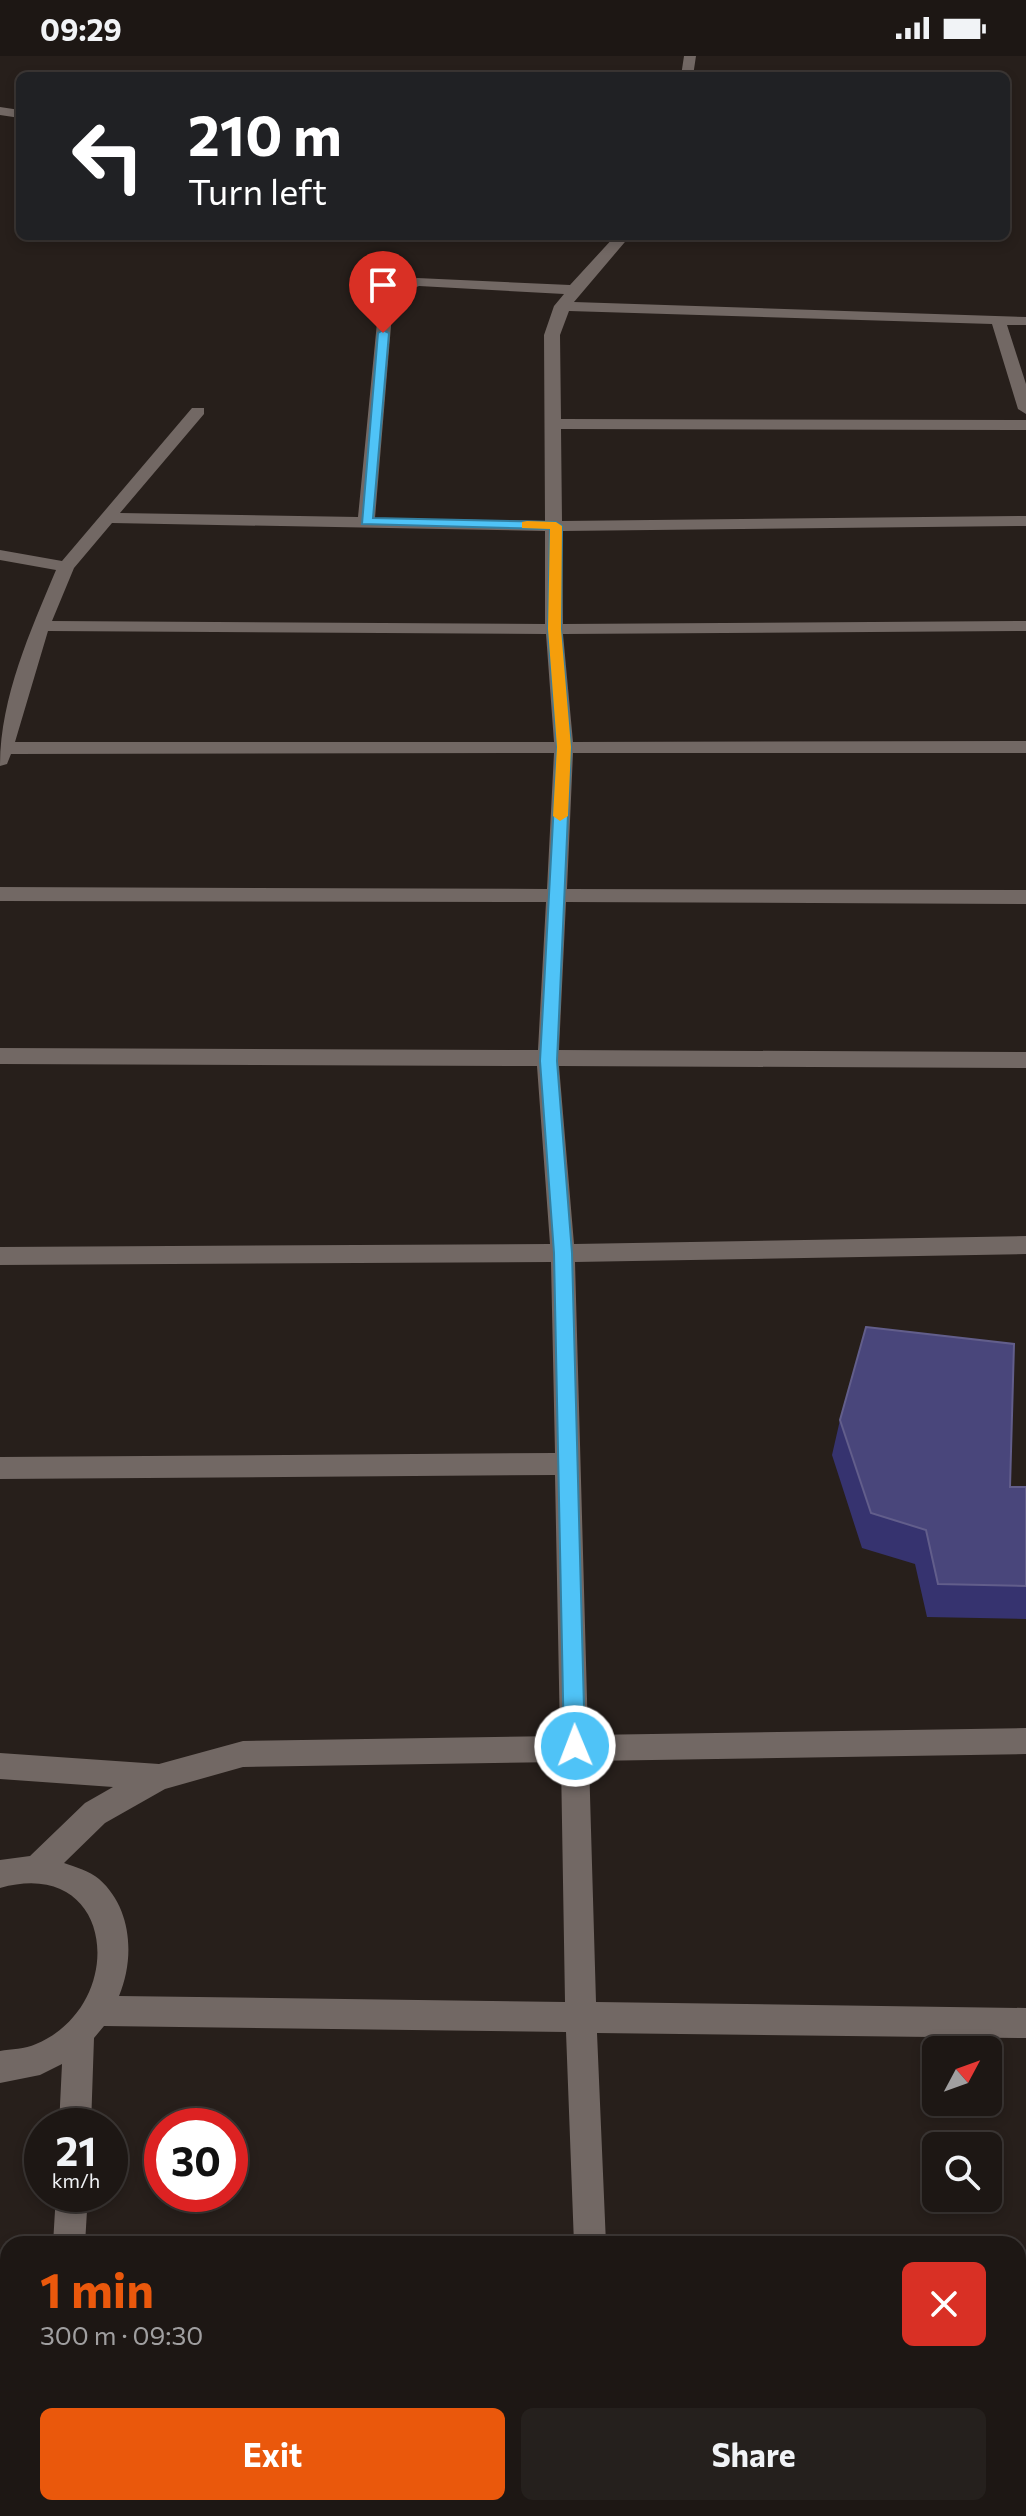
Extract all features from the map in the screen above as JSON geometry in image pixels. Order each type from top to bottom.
[{"type":"street","points":[[590,2236],[581,2017],[563,1253],[548,1061],[564,747],[554,629],[556,526],[551,424],[552,335],[567,298],[619,240]]},
{"type":"street","points":[[366,521],[386,302],[391,292],[417,282],[446,281],[567,298],[1026,321]]},
{"type":"street","points":[[998,320],[1026,409]]},
{"type":"street","points":[[198,411],[66,567],[41,626],[3,754],[564,747],[1026,747]]},
{"type":"street","points":[[551,424],[1026,425]]},
{"type":"street","points":[[108,518],[556,526],[1026,521]]},
{"type":"street","points":[[0,555],[66,567]]},
{"type":"street","points":[[41,626],[554,629],[1026,626]]},
{"type":"street","points":[[0,894],[1026,897]]},
{"type":"street","points":[[0,1056],[548,1061],[1026,1060]]},
{"type":"street","points":[[0,1256],[563,1253],[1026,1245]]},
{"type":"street","points":[[0,1468],[568,1464]]},
{"type":"street","points":[[37,1869],[95,1813],[159,1777],[243,1754],[575,1746],[1026,1741]]},
{"type":"street","points":[[0,1766],[159,1777]]},
{"type":"street","points":[[0,1874],[37,1869],[62,1875],[85,1888],[102,1907],[112,1930],[115,1957],[110,1986],[99,2011],[79,2036],[50,2057],[16,2067],[0,2067]]},
{"type":"street","points":[[99,2011],[1026,2023]]},
{"type":"street","points":[[76,2108],[79,2036]]},
{"type":"street","points":[[69,2236],[71,2212]]},
{"type":"building","points":[[866,1327],[1014,1344],[1010,1487],[1026,1487],[1026,1586],[938,1584],[926,1530],[871,1513],[840,1420]]},
{"type":"slow traffic","points":[[527,525],[556,526],[554,629],[564,747],[560,816]]},
{"type":"route","points":[[383,333],[366,521],[556,526],[554,629],[564,747],[548,1061],[563,1253],[575,1746]]}]
